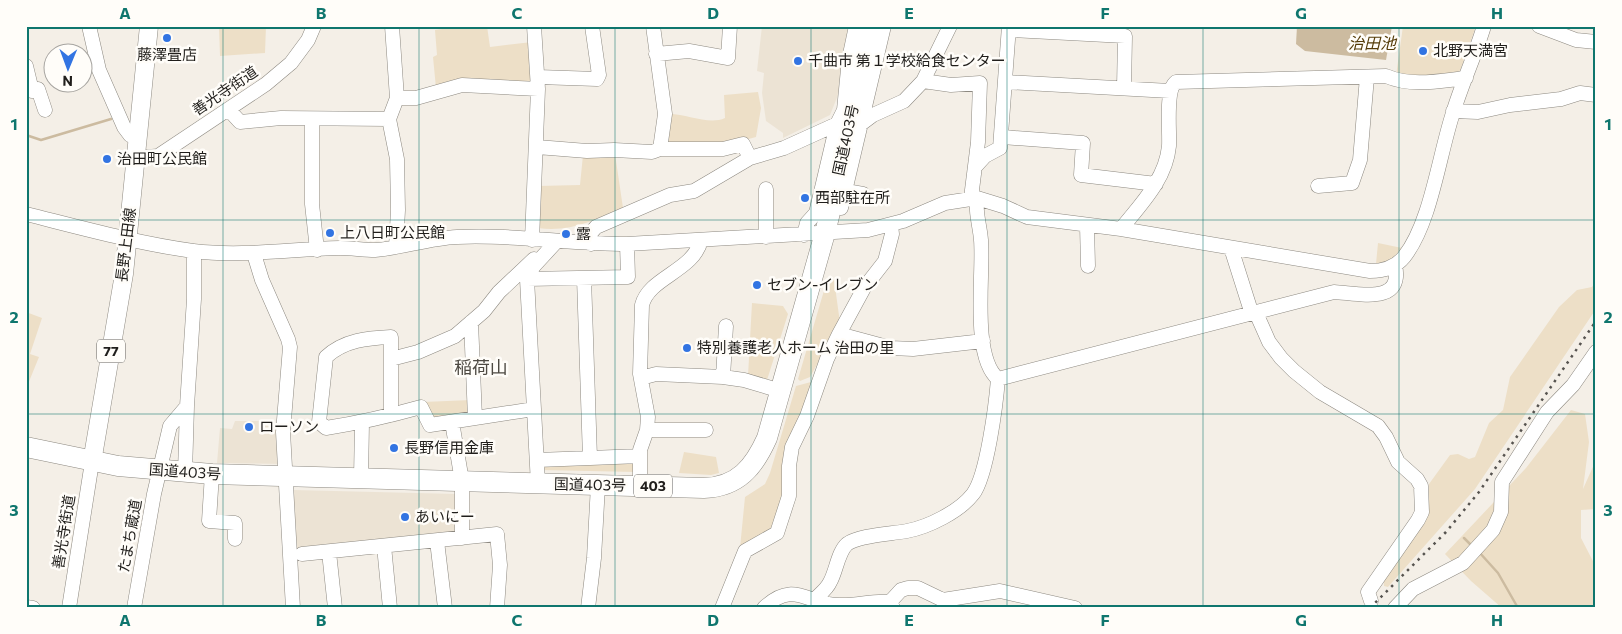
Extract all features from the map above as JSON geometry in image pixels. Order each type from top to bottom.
[{"type":"highway","name":"国道403号","points":[[26,447],[92,462],[184,473],[640,486],[717,487],[733,482],[747,472],[757,459],[767,438],[831,229],[870,26]]},
{"type":"main road","name":"長野上田線","points":[[92,462],[116,324],[150,26]]},
{"type":"street","points":[[89,26],[99,70],[124,127],[130,135],[138,140]]},
{"type":"street","name":"善光寺街道","points":[[136,158],[158,156],[229,110],[291,63],[308,40],[314,26]]},
{"type":"street","points":[[392,26],[397,98],[389,119],[397,159],[398,210],[396,247]]},
{"type":"street","points":[[532,240],[538,83],[534,26]]},
{"type":"street","points":[[397,98],[416,98],[462,85],[597,79],[599,75],[592,26]]},
{"type":"street","points":[[653,26],[665,114],[660,149]]},
{"type":"street","points":[[656,54],[689,51],[728,58],[730,26]]},
{"type":"street","points":[[831,229],[846,191],[850,124],[844,110],[849,59],[856,26]]},
{"type":"street","points":[[804,234],[807,224],[816,213],[850,124],[884,26]]},
{"type":"street","points":[[591,244],[590,234],[596,227],[670,195],[694,191],[750,158],[850,124],[904,101],[923,81],[950,26]]},
{"type":"street","points":[[26,214],[127,240],[194,251],[254,254],[317,250],[374,250],[431,239],[458,237],[494,236],[552,242],[627,244],[766,237],[804,234],[831,229],[868,230],[891,225],[945,203],[974,198],[1003,206],[1027,216],[1121,229],[1370,271],[1382,271],[1395,265],[1411,246],[1422,220],[1453,111],[1484,26]]},
{"type":"street","points":[[1539,26],[1576,40],[1596,42]]},
{"type":"street","points":[[975,167],[985,156],[1000,148],[1009,28],[1117,30],[1125,36],[1124,88]]},
{"type":"street","points":[[26,67],[32,91],[38,89],[45,110]]},
{"type":"street","points":[[1121,229],[1156,184],[1162,173],[1169,147],[1170,90],[1176,82],[1187,80],[1386,76],[1398,82],[1417,82],[1466,78]]},
{"type":"street","points":[[1318,186],[1352,183],[1360,160],[1367,77]]},
{"type":"street","points":[[923,81],[951,85],[980,83],[974,198],[981,241],[979,300],[983,341],[992,374],[998,379]]},
{"type":"street","points":[[1005,82],[1170,90]]},
{"type":"street","points":[[1453,111],[1478,112],[1510,105],[1561,99],[1580,93],[1596,95]]},
{"type":"street","points":[[229,110],[240,122],[281,118],[389,119]]},
{"type":"street","points":[[312,118],[312,204],[317,250]]},
{"type":"street","points":[[1002,137],[1084,144],[1081,175],[1156,184]]},
{"type":"street","points":[[537,147],[587,152],[614,150],[652,152],[660,149],[723,149],[743,144],[750,158]]},
{"type":"street","points":[[766,189],[766,237]]},
{"type":"street","points":[[846,191],[863,194]]},
{"type":"street","points":[[722,608],[745,551],[777,533],[789,496],[789,466],[792,447],[807,416],[827,359],[839,334],[864,288],[885,261],[892,234],[891,225]]},
{"type":"street","points":[[1087,225],[1088,266]]},
{"type":"street","points":[[640,486],[640,456],[647,430],[648,417],[641,378],[643,300],[665,276],[690,260],[698,250],[701,240]]},
{"type":"street","points":[[538,484],[527,278],[552,242]]},
{"type":"street","points":[[391,359],[418,352],[455,336],[552,242]]},
{"type":"street","points":[[527,278],[628,277],[627,244]]},
{"type":"street","points":[[1231,248],[1250,308],[1258,315],[1269,342],[1294,371],[1338,404],[1378,426],[1386,437],[1398,462],[1417,479],[1421,486],[1422,512],[1368,592],[1371,601]]},
{"type":"street","points":[[184,473],[194,299],[194,251]]},
{"type":"street","points":[[254,254],[290,347],[283,432],[293,608]]},
{"type":"street","points":[[998,379],[1334,292],[1374,296],[1393,285],[1398,276],[1395,265]]},
{"type":"street","points":[[584,278],[590,458]]},
{"type":"street","points":[[471,322],[475,418]]},
{"type":"street","points":[[724,377],[726,326]]},
{"type":"street","points":[[839,334],[891,348],[913,349],[983,341]]},
{"type":"street","points":[[391,415],[391,338],[364,338],[334,350],[326,357],[319,422],[326,428],[362,423],[421,407],[430,425],[534,409]]},
{"type":"street","points":[[1395,608],[1413,589],[1454,569],[1476,550],[1498,522],[1502,482],[1547,412],[1573,384],[1596,352]]},
{"type":"street","points":[[641,378],[656,374],[724,377],[744,380],[781,391]]},
{"type":"street","points":[[815,600],[829,586],[845,546],[854,540],[924,526],[953,509],[974,493],[983,467],[995,414],[998,379]]},
{"type":"street","name":"たまち蔵道","points":[[134,608],[159,471],[170,426],[187,406]]},
{"type":"street","points":[[452,422],[462,480],[462,538]]},
{"type":"street","points":[[361,478],[362,423]]},
{"type":"street","points":[[647,430],[706,430]]},
{"type":"street","points":[[537,460],[640,456]]},
{"type":"street","name":"善光寺街道","points":[[69,608],[92,462]]},
{"type":"street","points":[[212,474],[209,521],[235,523],[235,539]]},
{"type":"street","points":[[588,608],[594,558],[598,485]]},
{"type":"street","points":[[302,554],[497,534],[500,565],[497,608]]},
{"type":"street","points":[[437,541],[445,608]]},
{"type":"street","points":[[384,546],[390,608]]},
{"type":"street","points":[[329,552],[335,608]]},
{"type":"street","points":[[764,608],[782,594],[793,593],[838,606],[875,601],[891,605],[901,590],[908,588],[918,588],[944,600],[977,601],[1000,591],[1072,607]]},
{"type":"street","points":[[26,607],[33,608]]},
{"type":"shaded area","points":[[219,26],[266,26],[265,53],[220,56]]},
{"type":"shaded area","points":[[463,26],[487,26],[490,47],[532,42],[534,82],[436,88],[433,57],[437,55],[435,30]]},
{"type":"shaded area","points":[[762,26],[853,26],[840,90],[830,115],[783,138],[783,133],[766,121],[762,93],[764,73],[757,71]]},
{"type":"shaded area","points":[[1403,26],[1476,26],[1459,74],[1416,79],[1396,76]]},
{"type":"shaded area","points":[[758,92],[761,108],[756,137],[730,144],[666,144],[672,114],[706,120],[719,120],[725,118],[724,95]]},
{"type":"shaded area","points":[[615,154],[623,208],[592,221],[571,227],[560,229],[538,228],[538,186],[580,185],[583,155]]},
{"type":"shaded area","points":[[1378,243],[1402,248],[1390,261],[1376,264]]},
{"type":"shaded area","points":[[828,277],[834,279],[840,323],[810,377],[800,381],[798,379]]},
{"type":"shaded area","points":[[1596,281],[1596,309],[1475,489],[1388,587],[1384,586],[1384,580],[1426,519],[1429,512],[1429,484],[1450,455],[1458,454],[1469,459],[1475,457],[1489,423],[1503,410],[1510,377],[1559,307],[1577,290],[1592,287]]},
{"type":"shaded area","points":[[752,303],[783,306],[788,314],[767,380],[748,376]]},
{"type":"shaded area","points":[[26,312],[42,318],[30,354],[39,357],[28,384],[26,383]]},
{"type":"shaded area","points":[[822,366],[775,527],[740,548],[745,497],[765,484],[796,386],[811,382]]},
{"type":"shaded area","points":[[471,400],[471,412],[435,419],[423,402]]},
{"type":"shaded area","points":[[1571,410],[1585,414],[1589,442],[1583,489],[1596,460],[1596,509],[1581,510],[1581,538],[1596,567],[1596,608],[1502,608],[1471,581],[1445,554],[1526,468]]},
{"type":"shaded area","points":[[235,421],[265,421],[265,424],[280,431],[281,464],[217,463],[220,428],[232,429]]},
{"type":"shaded area","points":[[684,452],[716,457],[719,473],[711,475],[679,473]]},
{"type":"shaded area","points":[[634,460],[636,472],[541,470],[543,463]]},
{"type":"shaded area","points":[[293,490],[457,494],[456,533],[297,550]]},
{"type":"water","name":"治田池","points":[[1297,26],[1392,26],[1386,60],[1305,51],[1296,44]]},
{"type":"waterway","points":[[26,135],[41,140],[111,119]]},
{"type":"waterway","points":[[1464,538],[1471,545]]},
{"type":"waterway","points":[[1479,552],[1498,573],[1518,608]]},
{"type":"railway","points":[[1370,608],[1446,532],[1479,492],[1596,321]]},
{"type":"place","name":"藤澤畳店","points":[[167,38]]},
{"type":"place","name":"北野天満宮","points":[[1423,51]]},
{"type":"place","name":"千曲市 第１学校給食センター","points":[[798,61]]},
{"type":"place","name":"治田町公民館","points":[[107,159]]},
{"type":"place","name":"西部駐在所","points":[[805,198]]},
{"type":"place","name":"上八日町公民館","points":[[330,233]]},
{"type":"place","name":"露","points":[[566,234]]},
{"type":"place","name":"セブン-イレブン","points":[[757,285]]},
{"type":"place","name":"特別養護老人ホーム 治田の里","points":[[687,348]]},
{"type":"place","name":"ローソン","points":[[249,427]]},
{"type":"place","name":"長野信用金庫","points":[[394,448]]},
{"type":"place","name":"あいにー","points":[[405,517]]},
{"type":"district","name":"稲荷山","points":[[481,368]]}]
